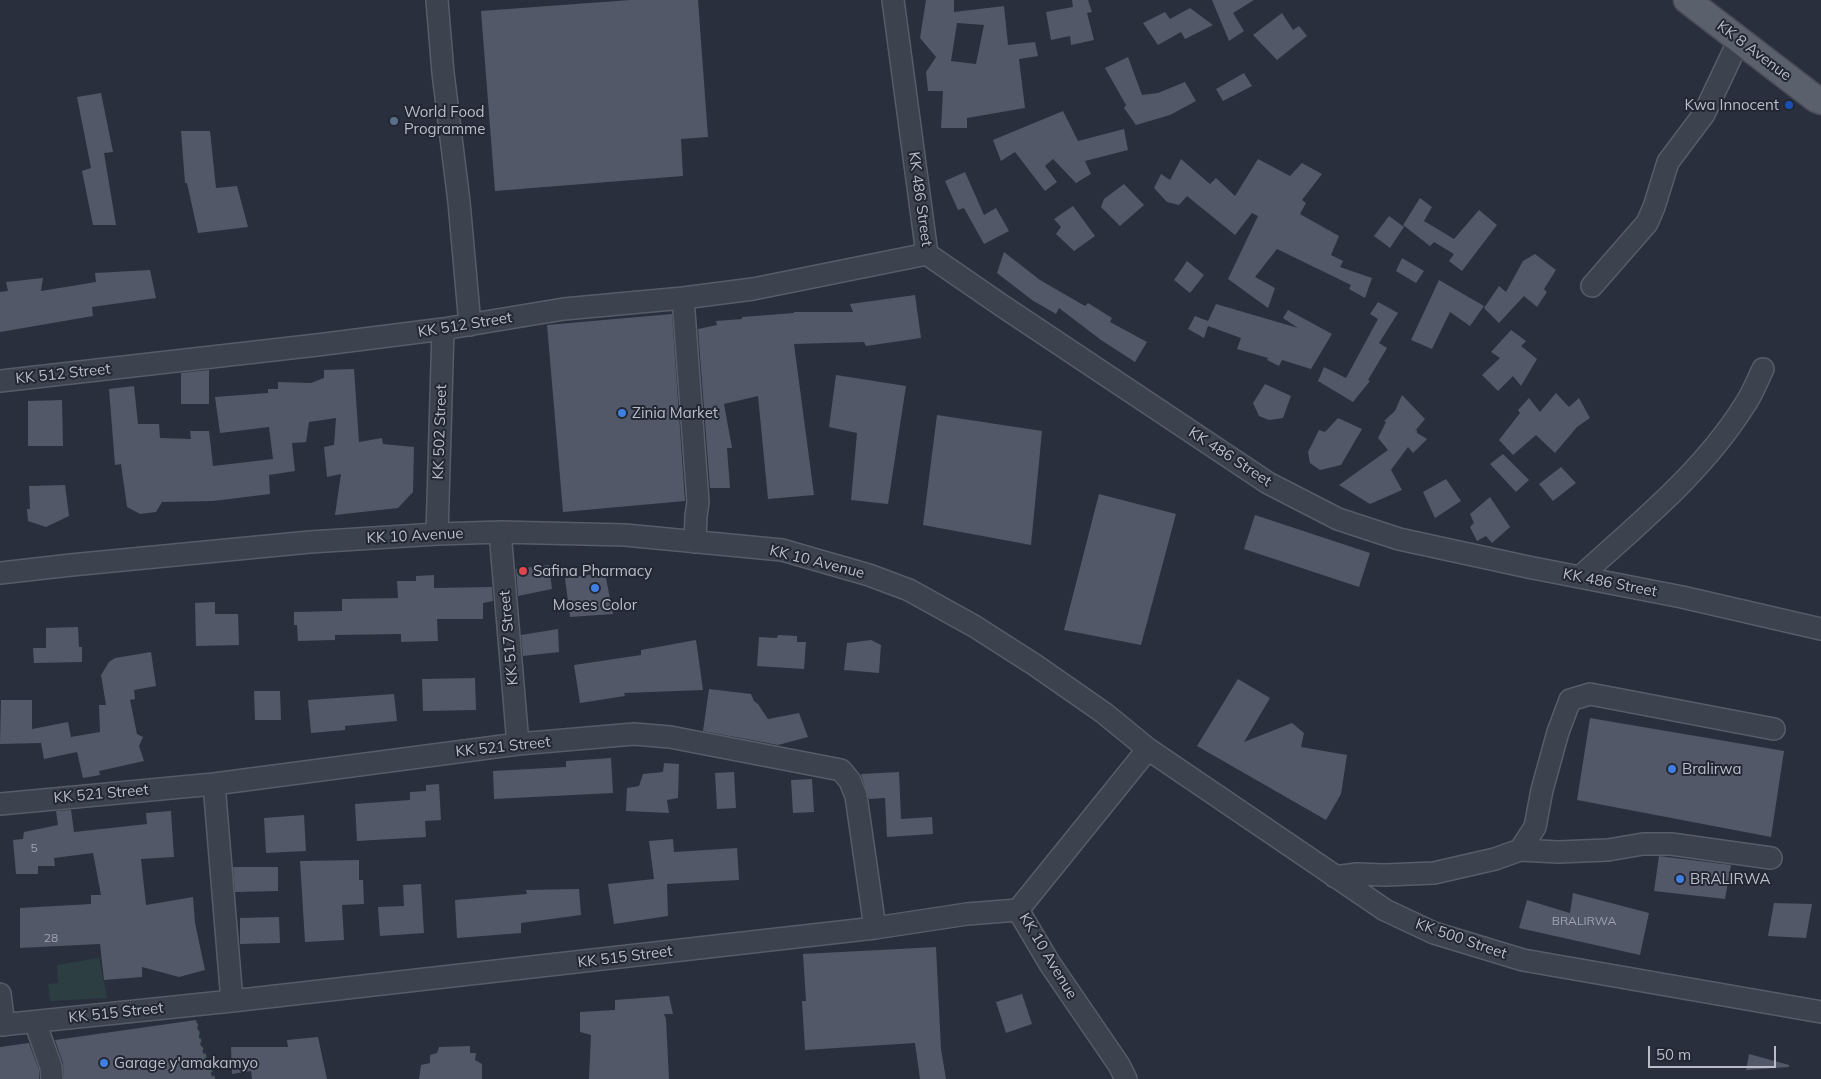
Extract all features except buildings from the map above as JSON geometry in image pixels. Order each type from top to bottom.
[{"type":"main road","name":"KK 8 Avenue","points":[[1687,0],[1819,101]]},
{"type":"street","points":[[437,0],[443,74],[459,202],[470,325]]},
{"type":"street","name":"KK 486 Street","points":[[893,0],[927,254],[1009,311],[1268,482],[1338,519],[1399,539],[1682,597],[1821,629]]},
{"type":"street","points":[[1592,286],[1647,223],[1668,162],[1704,114],[1739,40]]},
{"type":"street","name":"KK 512 Street","points":[[0,381],[317,346],[470,325],[564,309],[683,298],[753,289],[927,254]]},
{"type":"street","points":[[683,298],[698,502],[695,542]]},
{"type":"street","name":"KK 502 Street","points":[[437,534],[443,329]]},
{"type":"street","points":[[1580,577],[1688,477],[1745,406],[1764,369]]},
{"type":"street","name":"KK 10 Avenue","points":[[0,573],[71,564],[310,542],[500,532],[625,535],[782,550],[870,575],[910,590],[974,626],[1035,665],[1104,713],[1148,749],[1018,910],[1032,936],[1119,1065],[1126,1079]]},
{"type":"street","name":"KK 517 Street","points":[[500,532],[518,744]]},
{"type":"street","points":[[1520,850],[1535,827],[1542,790],[1558,732],[1570,700],[1590,694],[1774,729]]},
{"type":"street","name":"KK 521 Street","points":[[0,804],[214,784],[518,744],[634,734],[670,737],[841,770],[850,781],[856,796],[875,928]]},
{"type":"street","name":"KK 500 Street","points":[[1148,749],[1385,910],[1434,933],[1523,960],[1821,1012]]},
{"type":"street","points":[[214,784],[232,1002]]},
{"type":"street","points":[[1336,877],[1357,874],[1434,873],[1495,859],[1520,850],[1558,852],[1598,850],[1643,844],[1671,844],[1771,858]]},
{"type":"street","name":"KK 515 Street","points":[[2,1025],[232,1002],[875,928],[967,914],[1018,910]]},
{"type":"street","points":[[0,994],[2,1025]]},
{"type":"street","points":[[35,1022],[51,1068],[52,1079]]},
{"type":"path","points":[[192,1005],[201,1047],[214,1079]]},
{"type":"shaded area","points":[[99,958],[107,998],[50,1001],[48,984],[58,983],[57,965]]},
{"type":"place","name":"Kwa Innocent","points":[[1789,105]]},
{"type":"place","name":"World Food Programme","points":[[394,121]]},
{"type":"place","name":"Zinia Market","points":[[622,413]]},
{"type":"place","name":"Safina Pharmacy","points":[[523,571]]},
{"type":"place","name":"Moses Color","points":[[595,588]]},
{"type":"place","name":"Bralirwa","points":[[1672,769]]},
{"type":"place","name":"BRALIRWA","points":[[1680,879]]},
{"type":"place","name":"Garage y'amakamyo","points":[[104,1063]]}]
